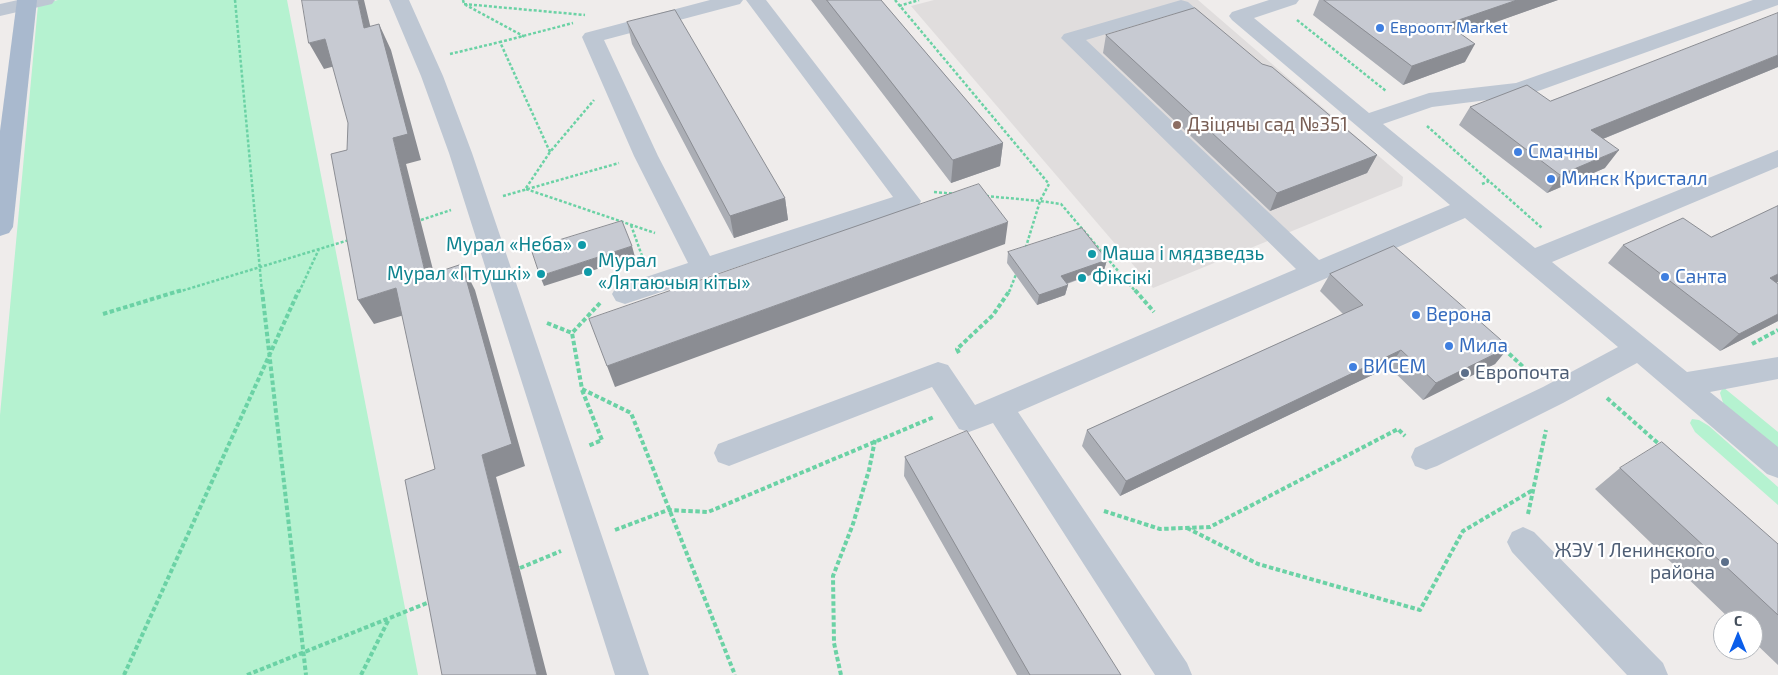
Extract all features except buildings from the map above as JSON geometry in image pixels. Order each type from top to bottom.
[{"type":"main road","points":[[0,227],[33,1]]},
{"type":"lane","points":[[399,0],[427,60],[478,203],[632,675]]},
{"type":"lane","points":[[704,269],[646,156],[610,81],[592,37],[733,0]]},
{"type":"lane","points":[[615,296],[704,269],[909,201],[756,0]]},
{"type":"lane","points":[[1366,122],[1429,100],[1519,90],[1772,0]]},
{"type":"lane","points":[[0,10],[33,1]]},
{"type":"lane","points":[[1283,2],[1238,16],[1778,465]]},
{"type":"lane","points":[[1227,44],[1181,6],[1071,38],[1276,237],[1315,271]]},
{"type":"lane","points":[[1273,74],[1299,66]]},
{"type":"lane","points":[[1532,260],[1778,158]]},
{"type":"lane","points":[[729,453],[938,373],[968,420],[1468,207]]},
{"type":"lane","points":[[1427,457],[1553,395],[1639,349]]},
{"type":"lane","points":[[1682,385],[1778,368]]},
{"type":"lane","points":[[998,408],[1175,675]]},
{"type":"lane","points":[[1523,542],[1651,675]]},
{"type":"path","points":[[235,0],[259,266],[306,675]]},
{"type":"path","points":[[895,0],[1049,184],[1040,201],[1061,204],[1158,317]]},
{"type":"path","points":[[899,6],[919,0]]},
{"type":"path","points":[[463,2],[586,15]]},
{"type":"path","points":[[463,2],[526,37]]},
{"type":"path","points":[[1283,2],[1406,107],[1564,248]]},
{"type":"path","points":[[427,60],[526,37],[578,21]]},
{"type":"path","points":[[500,42],[550,152]]},
{"type":"path","points":[[526,189],[550,152],[610,81]]},
{"type":"path","points":[[526,189],[646,156]]},
{"type":"path","points":[[526,189],[694,247]]},
{"type":"path","points":[[629,270],[642,256],[631,225]]},
{"type":"path","points":[[103,314],[358,238]]},
{"type":"path","points":[[124,675],[269,354],[319,249]]},
{"type":"path","points":[[562,456],[602,440],[582,389],[572,333],[615,296]]},
{"type":"path","points":[[1503,348],[1553,395],[1523,542]]},
{"type":"path","points":[[1585,378],[1667,452]]},
{"type":"path","points":[[582,389],[631,413],[735,675]]},
{"type":"path","points":[[634,523],[668,510],[708,512],[874,440],[960,407]]},
{"type":"path","points":[[1056,495],[1160,529],[1210,527],[1398,429],[1427,457]]},
{"type":"path","points":[[841,675],[834,643],[834,576],[856,515],[874,440]]},
{"type":"path","points":[[1187,528],[1258,564],[1420,610],[1463,532],[1533,490]]},
{"type":"path","points":[[247,675],[441,597]]},
{"type":"path","points":[[361,675],[389,619]]},
{"type":"shaded area","name":"Дзіцячы сад №351","points":[[934,0],[1198,0],[1403,177],[1402,186],[1153,288],[911,6]]},
{"type":"green space","points":[[58,0],[287,0],[418,675],[0,675],[0,415],[38,5]]},
{"type":"green space","points":[[1723,387],[1778,432],[1778,453],[1725,409],[1720,393]]},
{"type":"green space","points":[[1692,419],[1699,420],[1709,426],[1778,487],[1778,505],[1695,432],[1690,423]]},
{"type":"place","name":"Евроопт Market","points":[[1380,28]]},
{"type":"place","name":"Дзіцячы сад №351","points":[[1177,125]]},
{"type":"place","name":"Смачны","points":[[1518,152]]},
{"type":"place","name":"Минск Кристалл","points":[[1551,179]]},
{"type":"place","name":"Мурал «Неба»","points":[[582,245]]},
{"type":"place","name":"Маша і мядзведзь","points":[[1092,254]]},
{"type":"place","name":"Мурал «Лятаючыя кіты»","points":[[588,272]]},
{"type":"place","name":"Мурал «Птушкі»","points":[[541,274]]},
{"type":"place","name":"Санта","points":[[1665,277]]},
{"type":"place","name":"Фіксікі","points":[[1082,278]]},
{"type":"place","name":"Верона","points":[[1416,315]]},
{"type":"place","name":"Мила","points":[[1449,346]]},
{"type":"place","name":"ВИСЕМ","points":[[1353,367]]},
{"type":"place","name":"Европочта","points":[[1465,373]]},
{"type":"place","name":"ЖЭУ 1 Ленинского района","points":[[1725,562]]}]
